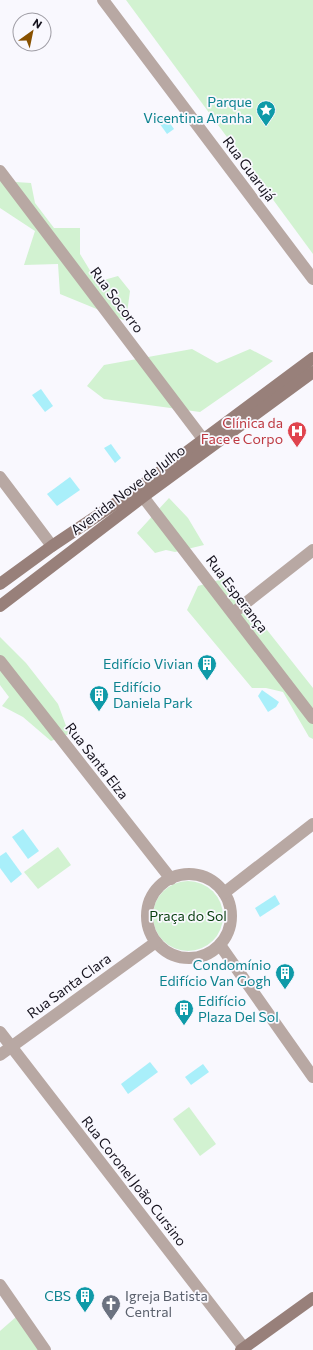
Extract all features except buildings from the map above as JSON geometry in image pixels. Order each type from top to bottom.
[{"type":"main road","name":"Avenida Nove de Julho","points":[[0,606],[141,492],[206,444],[313,358]]},
{"type":"main road","name":"Avenida Nove de Julho","points":[[206,444],[313,372]]},
{"type":"main road","name":"Avenida Nove de Julho","points":[[0,584],[52,546],[141,492]]},
{"type":"main road","points":[[242,1349],[313,1298]]},
{"type":"street","name":"Rua Guarujá","points":[[103,0],[313,279]]},
{"type":"street","name":"Rua Socorro","points":[[0,171],[206,444]]},
{"type":"street","points":[[0,477],[52,546]]},
{"type":"street","name":"Rua Esperança","points":[[141,492],[313,718]]},
{"type":"street","points":[[233,613],[313,550]]},
{"type":"street","name":"Rua Santa Elza","points":[[0,661],[171,879]]},
{"type":"street","points":[[224,894],[313,824]]},
{"type":"street","points":[[183,875],[195,875],[212,882],[224,894],[230,908],[231,921],[227,934],[220,945],[208,954],[195,958],[180,957],[167,952],[156,942],[150,931],[147,919],[148,907],[153,895],[160,886],[171,879],[183,875]]},
{"type":"street","name":"Rua Santa Clara","points":[[0,1055],[156,942]]},
{"type":"street","points":[[220,945],[313,1077]]},
{"type":"street","name":"Rua Coronel João Cursino","points":[[0,1032],[242,1349]]},
{"type":"street","points":[[0,1285],[45,1350]]},
{"type":"green space","name":"Parque Vicentina Aranha","points":[[126,0],[313,0],[313,254]]},
{"type":"green space","points":[[0,181],[31,183],[35,203],[54,228],[80,228],[80,254],[97,282],[118,276],[130,291],[126,321],[60,294],[58,264],[24,265],[35,231],[0,208]]},
{"type":"green space","points":[[192,349],[217,363],[250,349],[273,361],[200,412],[104,399],[87,386],[104,365]]},
{"type":"green space","points":[[169,498],[188,518],[204,545],[175,552],[166,550],[155,553],[137,533]]},
{"type":"green space","points":[[226,578],[313,688],[313,739],[309,737],[283,692],[266,688],[252,688],[187,610],[198,586]]},
{"type":"green space","points":[[0,637],[26,663],[58,704],[69,734],[51,741],[23,717],[2,706],[9,697],[0,685]]},
{"type":"green space","points":[[58,847],[71,865],[38,889],[24,872]]},
{"type":"green space","name":"Praça do Sol","points":[[188,881],[201,884],[213,891],[220,903],[223,916],[220,929],[213,941],[201,948],[188,951],[175,948],[163,941],[156,929],[153,916],[156,903],[163,891],[175,884]]},
{"type":"green space","points":[[189,1107],[216,1144],[200,1156],[173,1119]]},
{"type":"green space","points":[[16,1317],[39,1350],[0,1350],[0,1331]]},
{"type":"water","points":[[164,115],[174,129],[167,134],[157,120]]},
{"type":"water","points":[[41,389],[53,406],[45,412],[32,395]]},
{"type":"water","points":[[111,444],[121,458],[115,463],[104,448]]},
{"type":"water","points":[[70,477],[80,490],[57,506],[47,494]]},
{"type":"water","points":[[262,690],[279,702],[276,707],[268,712],[258,696]]},
{"type":"water","points":[[23,829],[39,851],[28,859],[12,837]]},
{"type":"water","points":[[6,852],[22,874],[11,883],[0,868],[0,856]]},
{"type":"water","points":[[275,895],[280,904],[260,917],[255,908]]},
{"type":"water","points":[[150,1062],[158,1072],[128,1094],[121,1084]]},
{"type":"water","points":[[203,1064],[209,1072],[191,1085],[185,1077]]},
{"type":"place","name":"Parque Vicentina Aranha","points":[[266,127]]},
{"type":"place","name":"Clínica da Face e Corpo","points":[[297,448]]},
{"type":"place","name":"Edifício Vivian","points":[[207,681]]},
{"type":"place","name":"Edifício Daniela Park","points":[[99,712]]},
{"type":"place","name":"Condomínio Edifício Van Gogh","points":[[285,990]]},
{"type":"place","name":"Edifício Plaza Del Sol","points":[[184,1026]]},
{"type":"place","name":"CBS","points":[[85,1313]]},
{"type":"place","name":"Igreja Batista Central","points":[[111,1321]]}]
